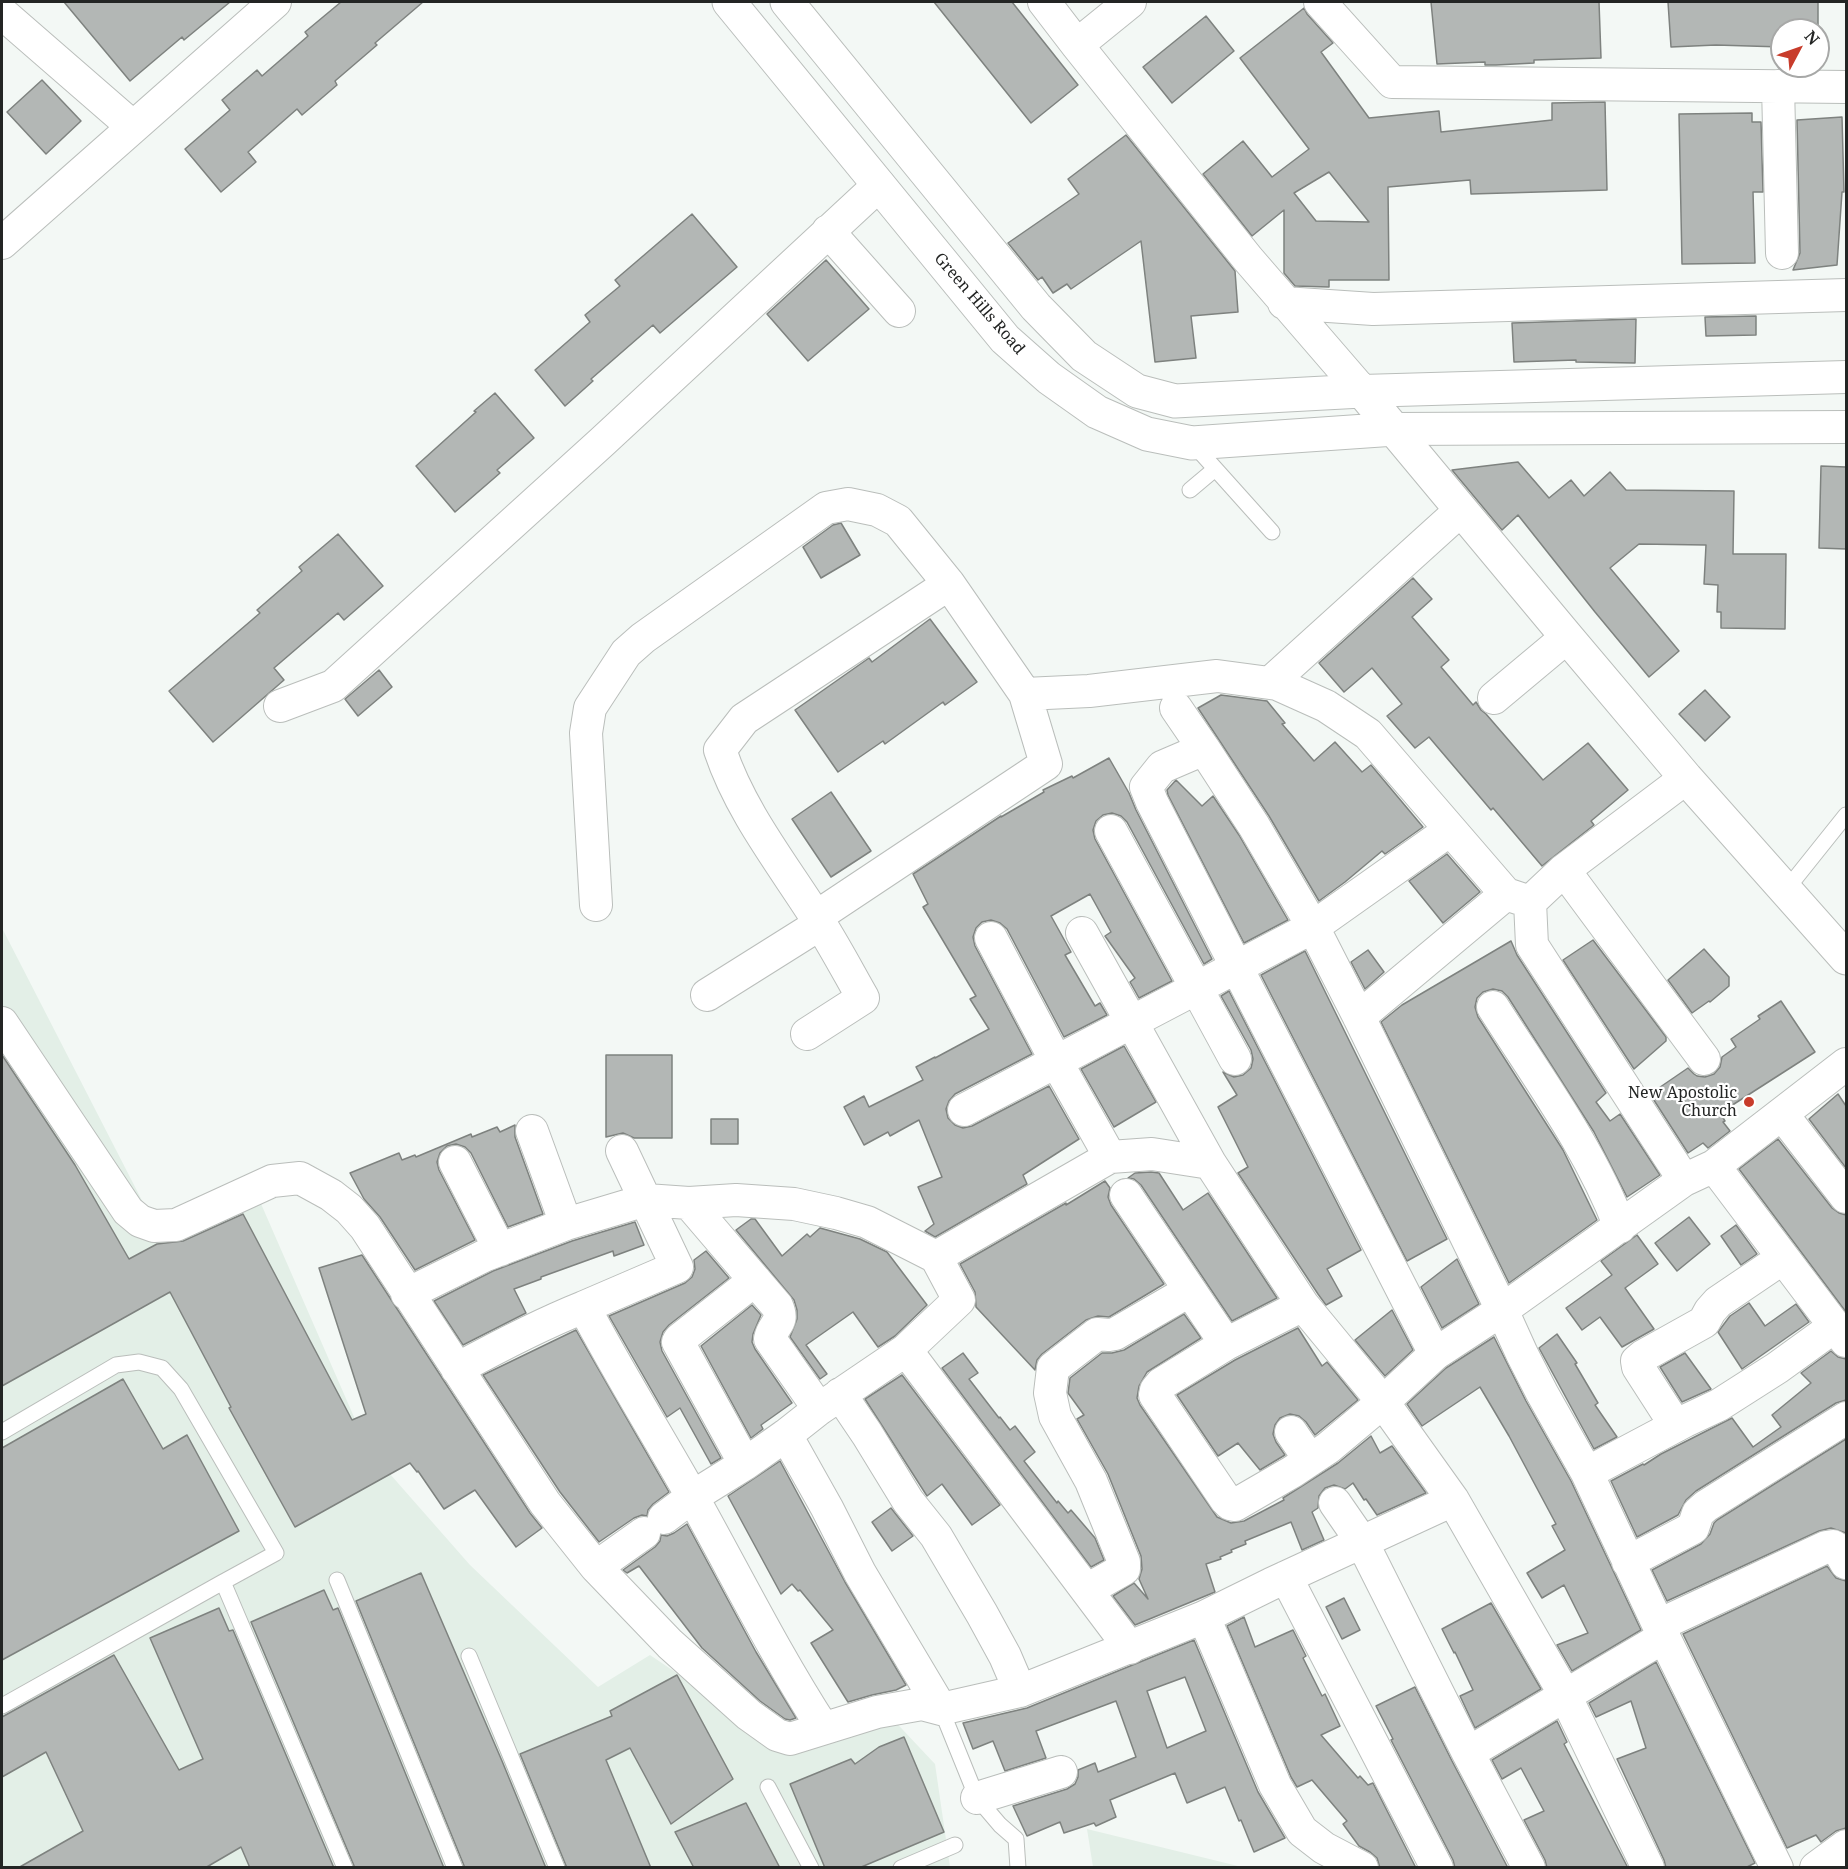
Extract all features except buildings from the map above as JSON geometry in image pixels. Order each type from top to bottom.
[{"type":"street","points":[[2,243],[274,2]]},
{"type":"street","name":"Green Hills Road","points":[[729,2],[1005,339],[1049,378],[1097,412],[1147,434],[1192,443],[1395,429]]},
{"type":"street","points":[[787,2],[1036,307],[1084,356],[1137,391],[1175,401],[1362,391],[1846,377]]},
{"type":"street","points":[[1044,2],[1284,303],[1395,429],[1686,778],[1846,958]]},
{"type":"street","points":[[1077,45],[1130,2]]},
{"type":"street","points":[[1320,2],[1392,82],[1846,87]]},
{"type":"street","points":[[2,13],[132,126]]},
{"type":"street","points":[[1778,86],[1782,253]]},
{"type":"street","points":[[280,706],[333,686],[602,442],[879,185]]},
{"type":"street","points":[[828,231],[899,311]]},
{"type":"street","points":[[1284,303],[1373,309],[1846,295]]},
{"type":"street","points":[[1395,429],[1846,427]]},
{"type":"street","points":[[596,905],[586,733],[590,708],[626,652],[826,508],[848,504],[877,510],[898,521],[950,584],[1025,694],[1046,764],[707,995]]},
{"type":"street","points":[[1271,682],[1461,510]]},
{"type":"street","points":[[807,1034],[863,998],[818,921],[741,800],[720,750],[744,719],[950,584]]},
{"type":"street","points":[[1494,698],[1567,637]]},
{"type":"street","points":[[1025,694],[1089,691],[1169,697],[1217,676],[1271,682],[1326,706],[1368,734],[1450,830],[1518,898],[1532,945],[1684,1180]]},
{"type":"street","points":[[1169,697],[1254,826],[1313,927],[1532,1374],[1587,1473],[1777,1868]]},
{"type":"street","points":[[1204,749],[1162,767],[1146,787],[1236,969],[1435,1354]]},
{"type":"street","points":[[1359,1017],[1518,898],[1564,870],[1686,778]]},
{"type":"street","points":[[964,1110],[1313,927],[1450,830]]},
{"type":"street","points":[[1111,831],[1235,1059]]},
{"type":"street","points":[[1564,870],[1704,1059]]},
{"type":"street","points":[[1082,933],[1210,1163],[1303,1305],[1383,1402],[1453,1500],[1565,1695],[1647,1868]]},
{"type":"street","points":[[991,938],[1110,1157]]},
{"type":"street","points":[[1493,1007],[1571,1128],[1609,1197],[1620,1227]]},
{"type":"street","points":[[2,1023],[128,1211],[140,1221],[154,1226],[176,1225],[272,1181],[300,1178],[331,1195],[349,1209],[365,1227],[545,1503],[596,1568],[670,1644],[749,1715],[777,1735],[790,1739],[877,1712],[922,1704],[941,1709],[1020,1691],[1204,1617],[1453,1500]]},
{"type":"street","points":[[1303,1305],[1226,1344],[1168,1379],[1156,1390],[1155,1395],[1230,1504],[1235,1505],[1328,1448],[1435,1354],[1502,1310],[1684,1180],[1714,1166],[1846,1064]]},
{"type":"street","points":[[1782,1114],[1846,1197]]},
{"type":"street","points":[[532,1131],[566,1224]]},
{"type":"street","points":[[457,1369],[542,1324],[677,1267],[622,1151]]},
{"type":"street","points":[[936,1257],[1110,1157],[1152,1154],[1210,1163]]},
{"type":"street","points":[[455,1162],[500,1250]]},
{"type":"street","points":[[1587,1473],[1729,1399],[1777,1368],[1840,1334],[1714,1166]]},
{"type":"street","points":[[1126,1195],[1226,1344]]},
{"type":"street","points":[[407,1294],[500,1250],[566,1224],[646,1200],[689,1203],[736,1200],[795,1204],[867,1222],[936,1257],[958,1300],[906,1350],[829,1402],[745,1464],[692,1497],[596,1568]]},
{"type":"street","points":[[689,1203],[772,1298],[780,1313],[780,1323],[770,1339],[829,1402],[867,1434],[908,1501],[941,1546],[982,1614],[1005,1656],[1020,1691]]},
{"type":"street","points":[[1676,1426],[1638,1367],[1637,1361],[1704,1322],[1718,1302],[1783,1258]]},
{"type":"street","points":[[745,1464],[678,1342],[755,1280]]},
{"type":"street","points":[[1087,1590],[1124,1569],[1124,1562],[1091,1481],[1055,1416],[1050,1394],[1053,1368],[1097,1334],[1115,1334],[1189,1291]]},
{"type":"street","points":[[584,1307],[608,1354],[692,1497],[755,1613],[823,1728]]},
{"type":"street","points":[[906,1350],[1130,1648]]},
{"type":"street","points":[[1628,1562],[1693,1528],[1698,1513],[1706,1506],[1846,1418]]},
{"type":"street","points":[[1291,1432],[1310,1460]]},
{"type":"street","points":[[786,1435],[860,1573],[941,1709]]},
{"type":"street","points":[[1335,1503],[1362,1542],[1468,1753],[1529,1868]]},
{"type":"street","points":[[1468,1753],[1565,1695],[1662,1631],[1826,1547],[1833,1546],[1838,1549],[1846,1563]]},
{"type":"street","points":[[1286,1577],[1437,1868]]},
{"type":"street","points":[[1204,1617],[1275,1785],[1302,1830],[1324,1848],[1362,1868]]},
{"type":"street","points":[[977,1798],[1061,1772]]},
{"type":"lane","points":[[1192,443],[1211,479],[1272,532]]},
{"type":"lane","points":[[1190,490],[1211,479]]},
{"type":"lane","points":[[1786,890],[1846,814]]},
{"type":"lane","points":[[2,1432],[116,1365],[139,1362],[162,1368],[181,1389],[276,1553],[2,1706]]},
{"type":"lane","points":[[337,1580],[455,1868]]},
{"type":"lane","points":[[223,1582],[345,1868]]},
{"type":"lane","points":[[470,1656],[557,1868]]},
{"type":"lane","points":[[941,1709],[977,1798],[1000,1825],[1016,1839],[1018,1868]]},
{"type":"lane","points":[[768,1787],[811,1868]]},
{"type":"lane","points":[[901,1868],[955,1845]]},
{"type":"shaded area","points":[[2,928],[152,1220],[248,1174],[368,1449],[470,1565],[598,1687],[650,1655],[783,1745],[887,1713],[935,1764],[950,1867],[2,1867]]},
{"type":"shaded area","points":[[1087,1829],[1242,1867],[1093,1867]]},
{"type":"place","name":"New Apostolic Church","points":[[1749,1102]]}]
